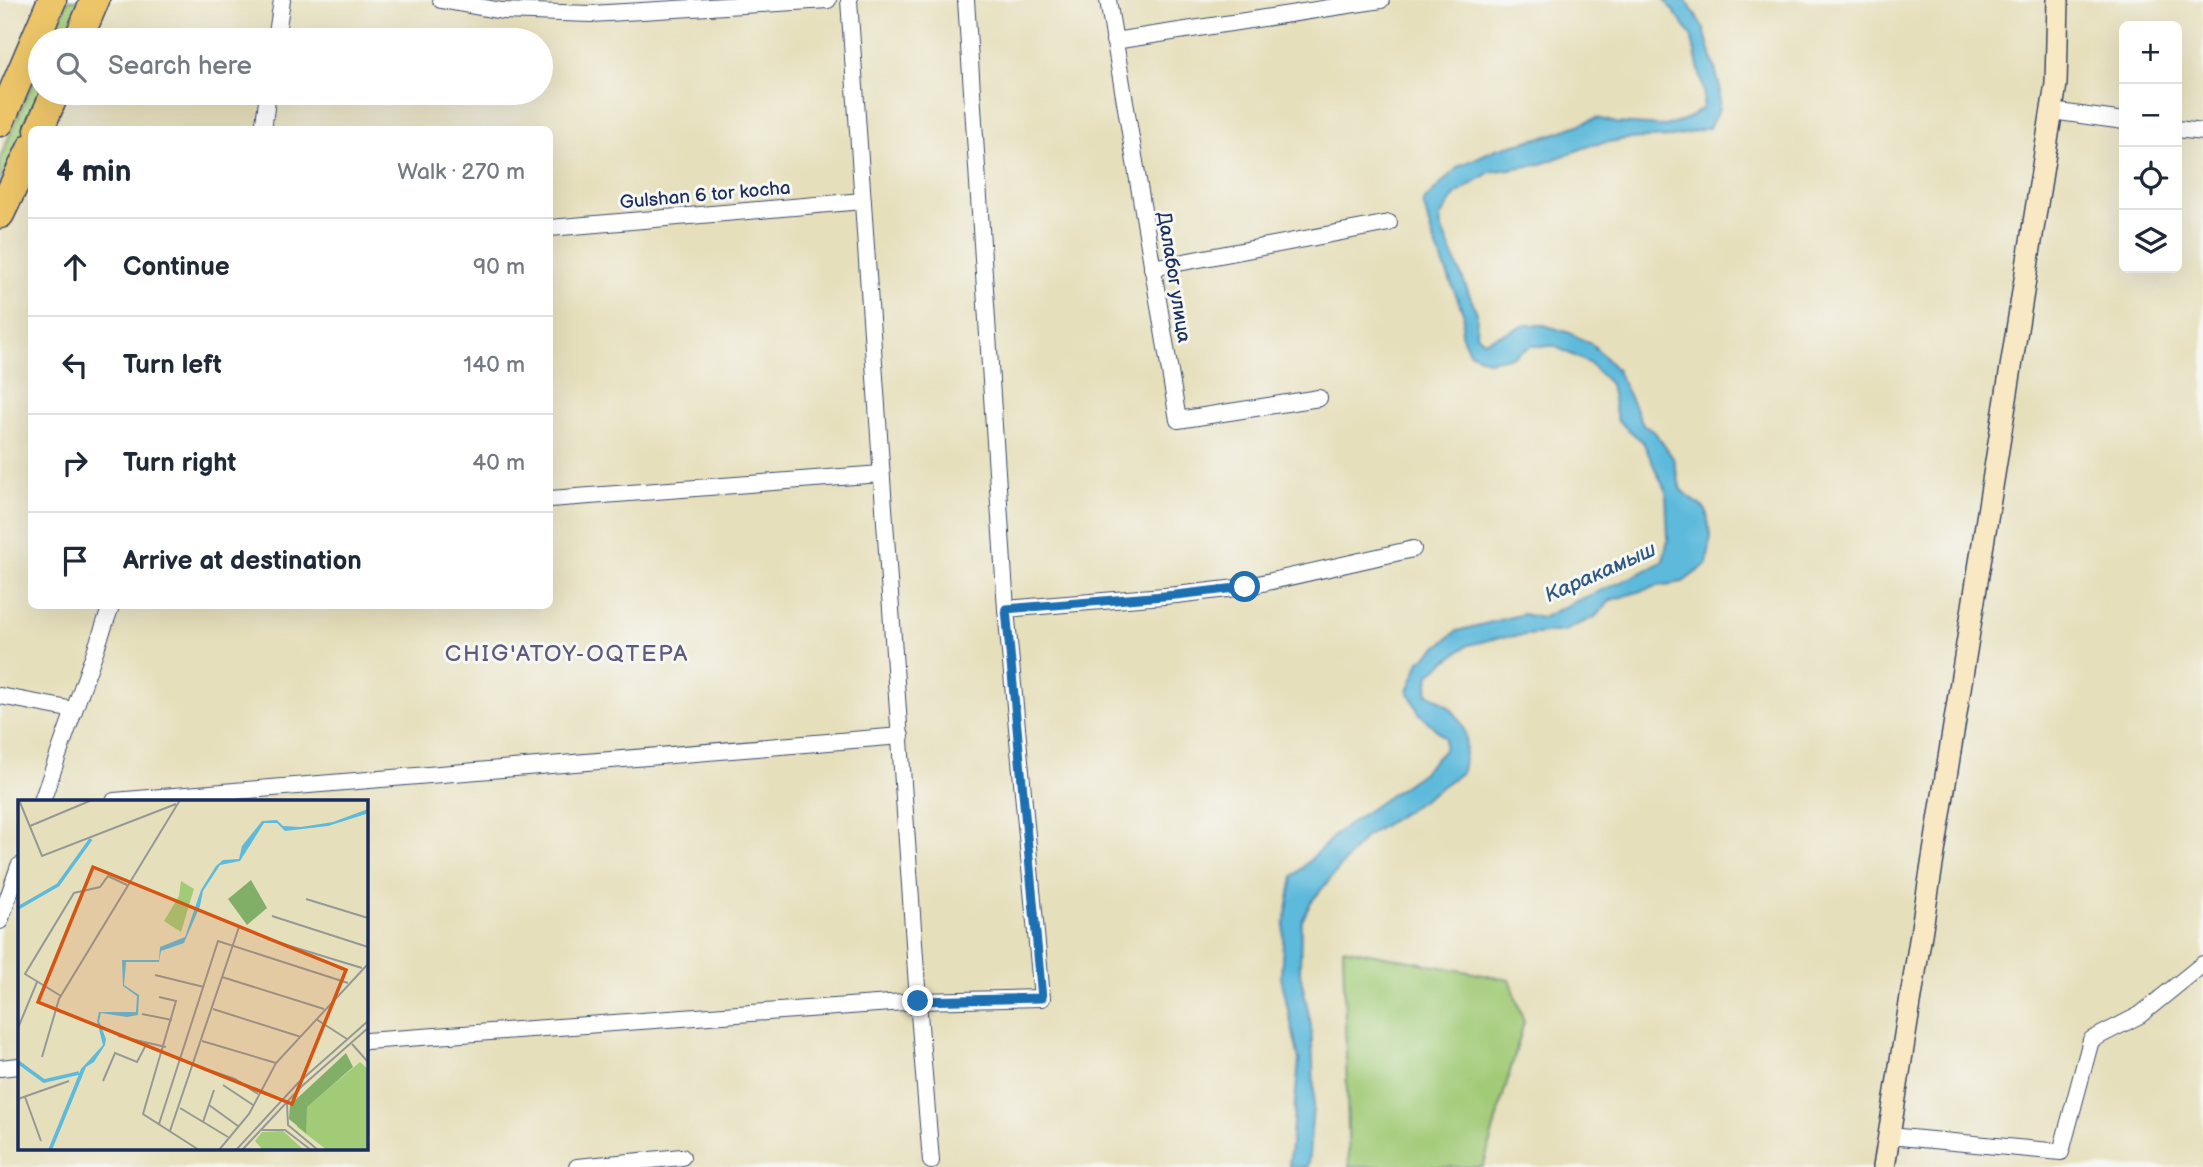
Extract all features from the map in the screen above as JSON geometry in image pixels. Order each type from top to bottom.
[{"type":"highway","points":[[40,28],[52,0]]},
{"type":"highway","points":[[83,28],[95,0]]},
{"type":"highway","points":[[0,122],[28,58]]},
{"type":"highway","points":[[41,126],[50,105]]},
{"type":"highway","points":[[0,214],[28,155]]},
{"type":"street","points":[[36,28],[40,0]]},
{"type":"street","points":[[278,28],[282,0]]},
{"type":"street","points":[[441,0],[502,11],[592,14],[828,0]]},
{"type":"street","points":[[849,0],[918,1001],[932,1161]]},
{"type":"street","points":[[368,1041],[918,1001],[1042,998],[1006,609],[967,0]]},
{"type":"street","name":"Далабог улица","points":[[1108,0],[1178,420],[1319,398]]},
{"type":"street","points":[[1114,41],[1268,8],[1381,0]]},
{"type":"street","points":[[1884,1167],[2052,111],[2056,84],[2058,0]]},
{"type":"street","points":[[263,126],[266,105]]},
{"type":"street","points":[[2052,111],[2119,120]]},
{"type":"street","points":[[2182,130],[2203,132]]},
{"type":"street","name":"Gulshan 6 tor kocha","points":[[553,228],[863,201]]},
{"type":"street","points":[[1152,268],[1390,223]]},
{"type":"street","points":[[553,499],[881,474]]},
{"type":"street","points":[[1006,609],[1245,587],[1413,549]]},
{"type":"street","points":[[42,800],[110,609]]},
{"type":"street","points":[[0,696],[74,710]]},
{"type":"street","points":[[126,800],[901,736]]},
{"type":"street","points":[[0,921],[18,869]]},
{"type":"street","points":[[1889,1136],[2061,1152],[2091,1040],[2140,1015],[2203,964]]},
{"type":"street","points":[[0,1068],[18,1066]]},
{"type":"street","points":[[577,1167],[682,1157]]},
{"type":"green space","points":[[68,0],[80,0],[68,28],[56,28]]},
{"type":"green space","points":[[28,94],[28,105],[36,105],[0,184],[0,158]]},
{"type":"green space","points":[[1343,948],[1510,980],[1524,1022],[1483,1167],[1349,1167]]},
{"type":"water","points":[[1665,0],[1686,0],[1704,29],[1720,87],[1719,109],[1709,128],[1672,137],[1626,139],[1592,145],[1541,164],[1490,172],[1455,195],[1440,217],[1441,227],[1477,313],[1476,334],[1484,341],[1526,325],[1544,325],[1570,333],[1593,345],[1616,369],[1644,426],[1654,431],[1673,458],[1681,490],[1706,510],[1711,536],[1707,564],[1683,582],[1658,586],[1611,600],[1595,617],[1564,631],[1498,638],[1468,645],[1429,674],[1427,693],[1452,710],[1464,730],[1466,746],[1462,772],[1364,838],[1311,902],[1301,923],[1300,973],[1311,1025],[1314,1094],[1308,1167],[1289,1167],[1299,1060],[1281,977],[1284,925],[1293,877],[1339,831],[1422,773],[1444,750],[1445,738],[1419,713],[1408,691],[1420,661],[1457,631],[1523,614],[1542,618],[1663,561],[1668,539],[1666,492],[1643,442],[1617,420],[1610,384],[1589,363],[1554,346],[1531,346],[1513,356],[1489,361],[1469,352],[1461,334],[1464,315],[1431,233],[1423,202],[1459,166],[1496,149],[1554,134],[1597,118],[1616,123],[1665,126],[1687,119],[1703,108],[1704,92],[1691,35]]},
{"type":"district","name":"CHIG'ATOY-OQTEPA","points":[[567,653]]},
{"type":"route","points":[[918,1001],[1042,998],[1006,609],[1245,587]]},
{"type":"water label","name":"Каракамыш","points":[[1600,572]]}]
